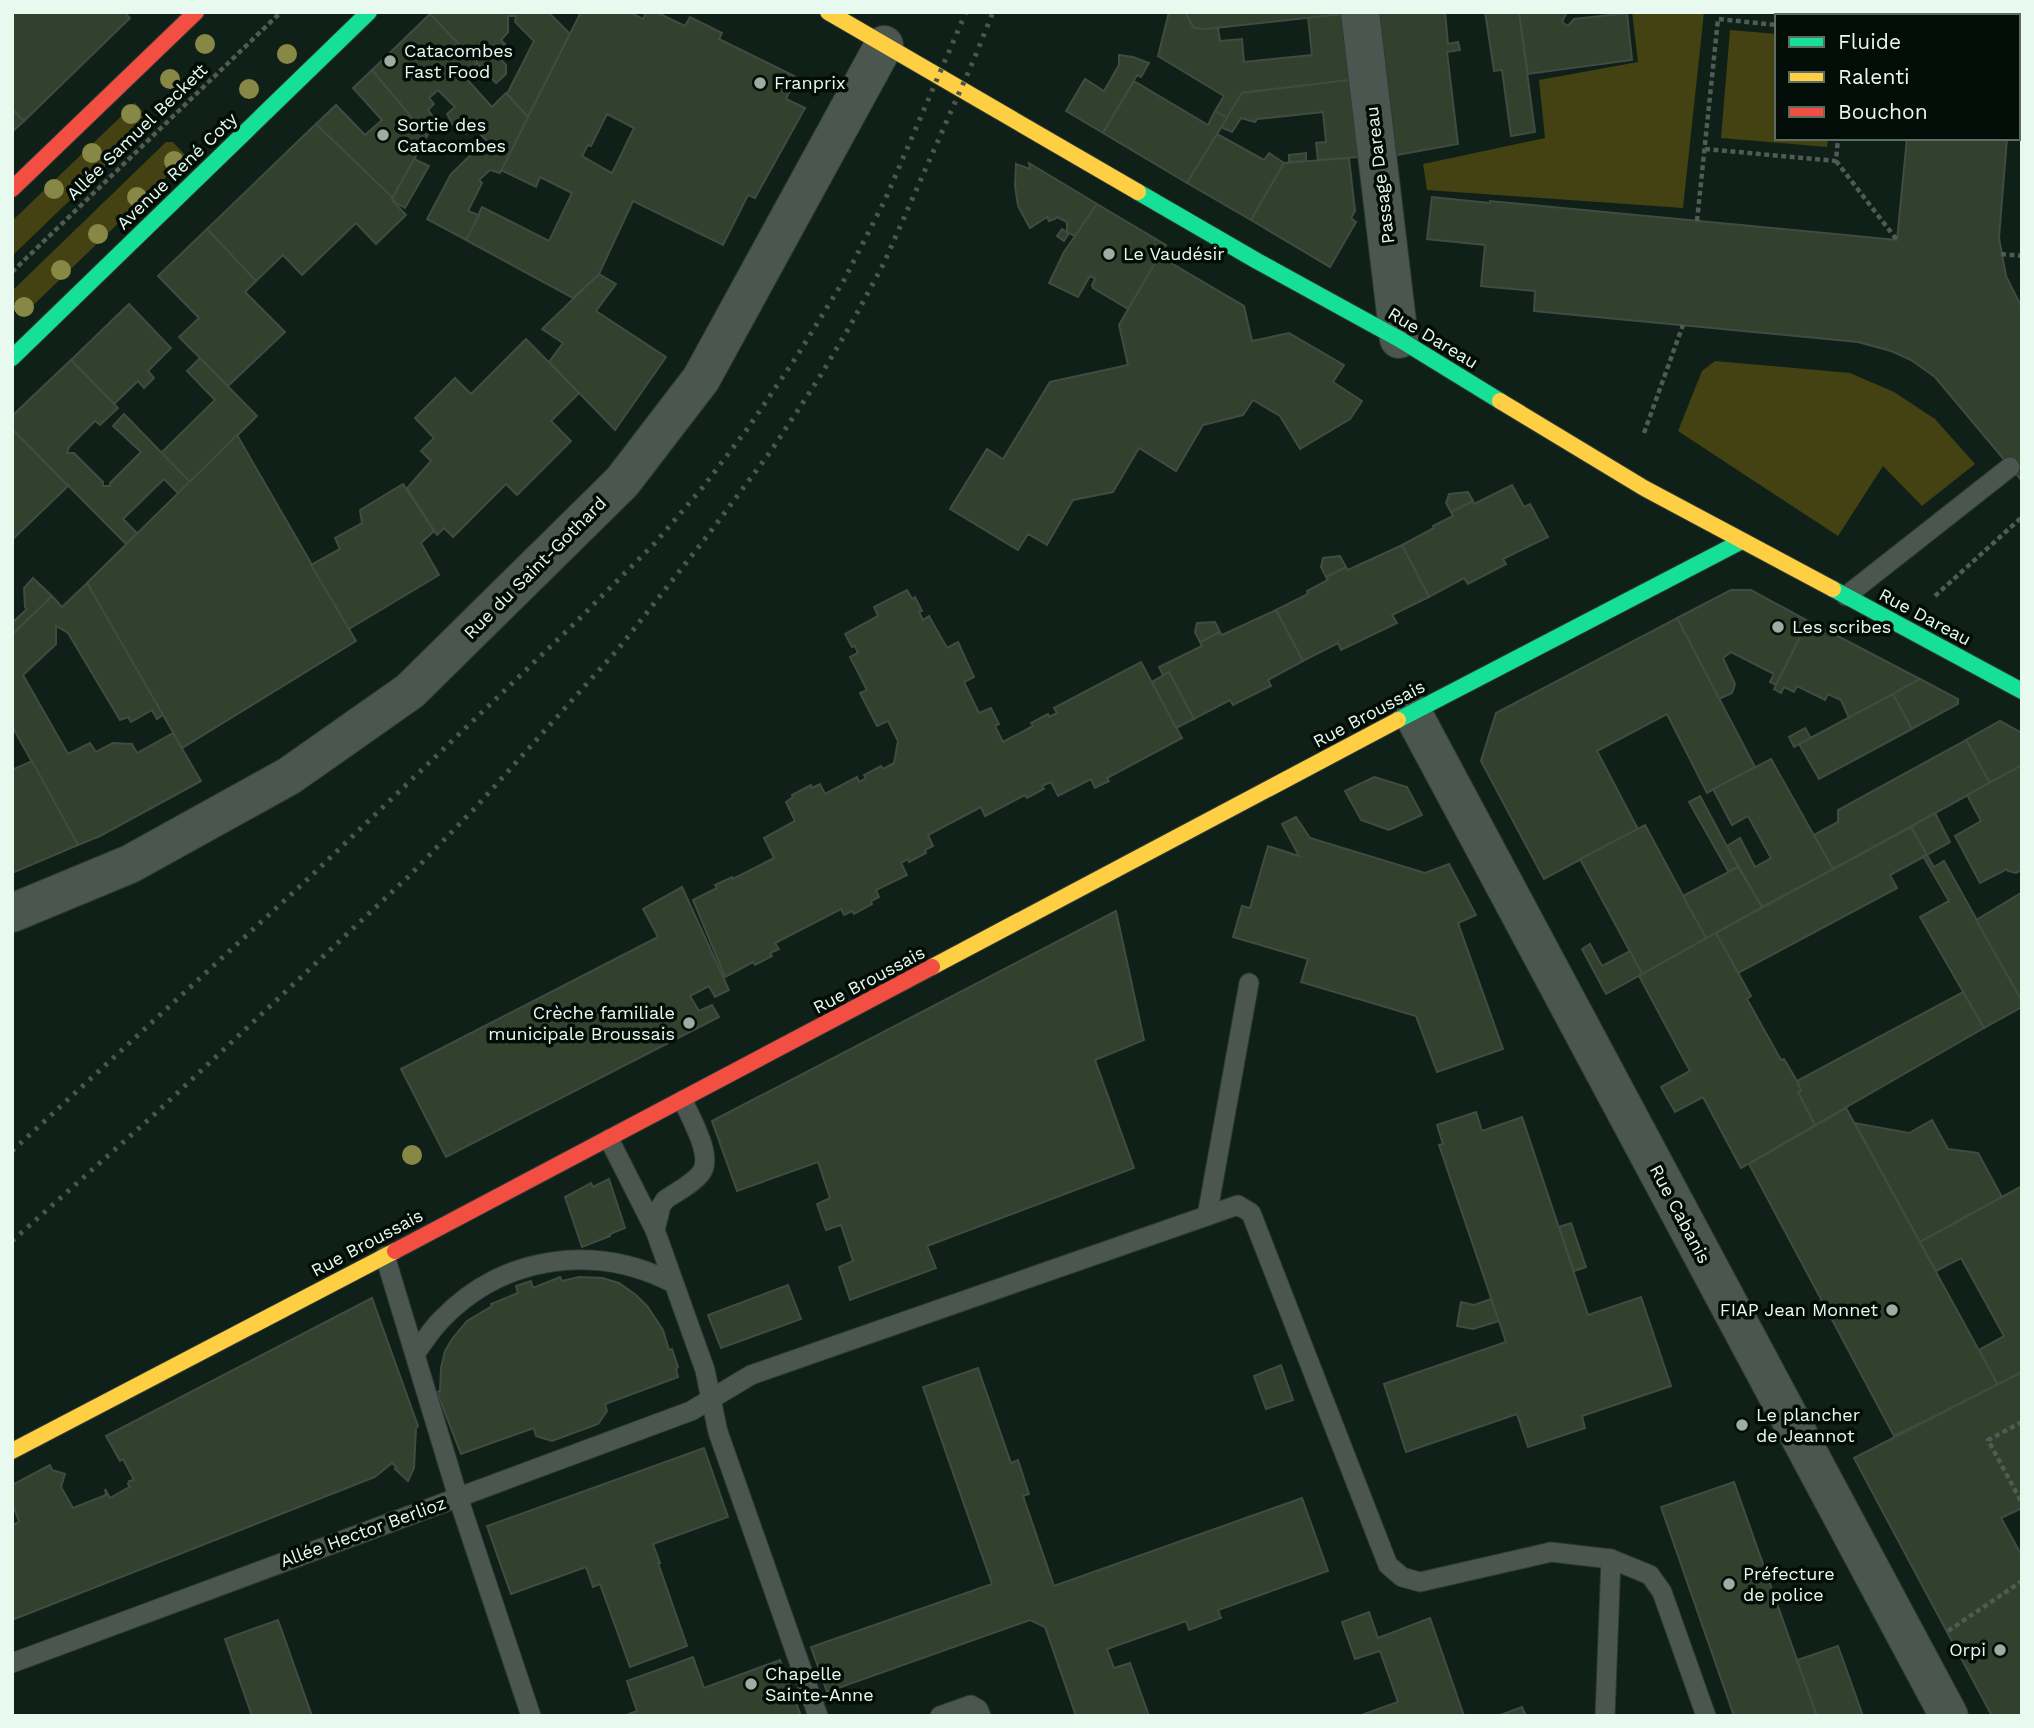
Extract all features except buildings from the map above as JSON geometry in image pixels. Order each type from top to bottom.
[{"type":"street","points":[[12,189],[197,12]]},
{"type":"street","name":"Avenue René Coty","points":[[12,358],[369,12]]},
{"type":"street","name":"Rue Dareau","points":[[828,12],[1257,261],[1399,339],[1644,488],[2022,691]]},
{"type":"street","name":"Passage Dareau","points":[[1360,12],[1399,339]]},
{"type":"street","name":"Rue du Saint-Gothard","points":[[12,913],[130,864],[289,776],[411,691],[622,482],[701,379],[884,45]]},
{"type":"street","name":"Rue Broussais","points":[[12,1451],[683,1100],[1412,712],[1742,541]]},
{"type":"street","name":"Rue Cabanis","points":[[1412,712],[1949,1716]]},
{"type":"lane","points":[[1846,596],[2010,467]]},
{"type":"lane","points":[[1207,1216],[1249,983]]},
{"type":"lane","points":[[655,1230],[665,1200],[700,1174],[705,1165],[706,1154],[683,1100]]},
{"type":"lane","points":[[609,1139],[655,1230],[705,1370],[718,1432],[818,1716]]},
{"type":"lane","name":"Allée Hector Berlioz","points":[[12,1662],[691,1411],[751,1375],[1238,1205],[1251,1213],[1388,1566],[1402,1577],[1419,1581],[1551,1552],[1611,1559]]},
{"type":"lane","points":[[385,1255],[458,1497],[531,1716]]},
{"type":"lane","points":[[415,1354],[441,1320],[473,1293],[530,1266],[561,1260],[593,1259],[635,1266],[673,1283]]},
{"type":"lane","points":[[1605,1716],[1611,1559],[1650,1575],[1662,1592],[1706,1716]]},
{"type":"lane","points":[[940,1716],[971,1705],[978,1709],[981,1716]]},
{"type":"path","name":"Allée Samuel Beckett","points":[[12,272],[281,12]]},
{"type":"path","points":[[1698,221],[1718,19],[1775,25]]},
{"type":"path","points":[[1838,140],[1836,161],[1897,240]]},
{"type":"path","points":[[1705,149],[1836,161]]},
{"type":"path","points":[[2001,254],[2022,256]]},
{"type":"path","points":[[1644,433],[1683,326]]},
{"type":"path","points":[[1935,596],[2022,517]]},
{"type":"path","points":[[2022,1422],[1988,1440],[2022,1503]]},
{"type":"path","points":[[1947,1631],[2022,1581]]},
{"type":"shaded area","points":[[1632,12],[1704,12],[1683,208],[1427,190],[1423,164],[1545,138],[1539,80],[1638,62]]},
{"type":"shaded area","points":[[1816,12],[1892,12],[1892,14]]},
{"type":"shaded area","points":[[1730,30],[1775,34],[1775,140],[1828,140],[1827,147],[1721,138]]},
{"type":"shaded area","points":[[135,103],[149,118],[149,124],[12,256],[12,221]]},
{"type":"shaded area","points":[[166,142],[173,142],[187,157],[21,317],[12,308],[12,291]]},
{"type":"shaded area","points":[[1715,361],[1850,373],[1894,392],[1935,419],[1975,464],[1922,506],[1883,466],[1838,536],[1678,431],[1702,371]]},
{"type":"railway","points":[[12,1151],[310,877],[575,623],[655,543],[703,487],[748,428],[844,280],[885,200],[966,12]]},
{"type":"railway","points":[[12,1241],[156,1113],[409,876],[476,807],[619,648],[771,451],[850,326],[884,263],[993,12]]},
{"type":"traffic: fast","points":[[12,358],[369,12]]},
{"type":"traffic: fast","points":[[1138,192],[1399,339],[1500,401]]},
{"type":"traffic: fast","points":[[1398,720],[1742,541]]},
{"type":"traffic: fast","points":[[1833,589],[2022,691]]},
{"type":"traffic: slow","points":[[828,12],[1138,192]]},
{"type":"traffic: slow","points":[[1500,401],[1644,488],[1833,589]]},
{"type":"traffic: slow","points":[[932,967],[1398,720]]},
{"type":"traffic: slow","points":[[12,1451],[395,1251]]},
{"type":"traffic: jam","points":[[12,189],[196,12]]},
{"type":"traffic: jam","points":[[395,1251],[932,967]]},
{"type":"place","name":"Catacombes Fast Food","points":[[390,61]]},
{"type":"place","name":"Franprix","points":[[760,83]]},
{"type":"place","name":"Sortie des Catacombes","points":[[383,135]]},
{"type":"place","name":"Le Vaudésir","points":[[1109,254]]},
{"type":"place","name":"Les scribes","points":[[1778,627]]},
{"type":"place","name":"Crèche familiale municipale Broussais","points":[[689,1023]]},
{"type":"place","name":"FIAP Jean Monnet","points":[[1892,1310]]},
{"type":"place","name":"Le plancher de Jeannot","points":[[1742,1425]]},
{"type":"place","name":"Préfecture de police","points":[[1729,1584]]},
{"type":"place","name":"Orpi","points":[[2000,1650]]},
{"type":"place","name":"Chapelle Sainte-Anne","points":[[751,1684]]}]
